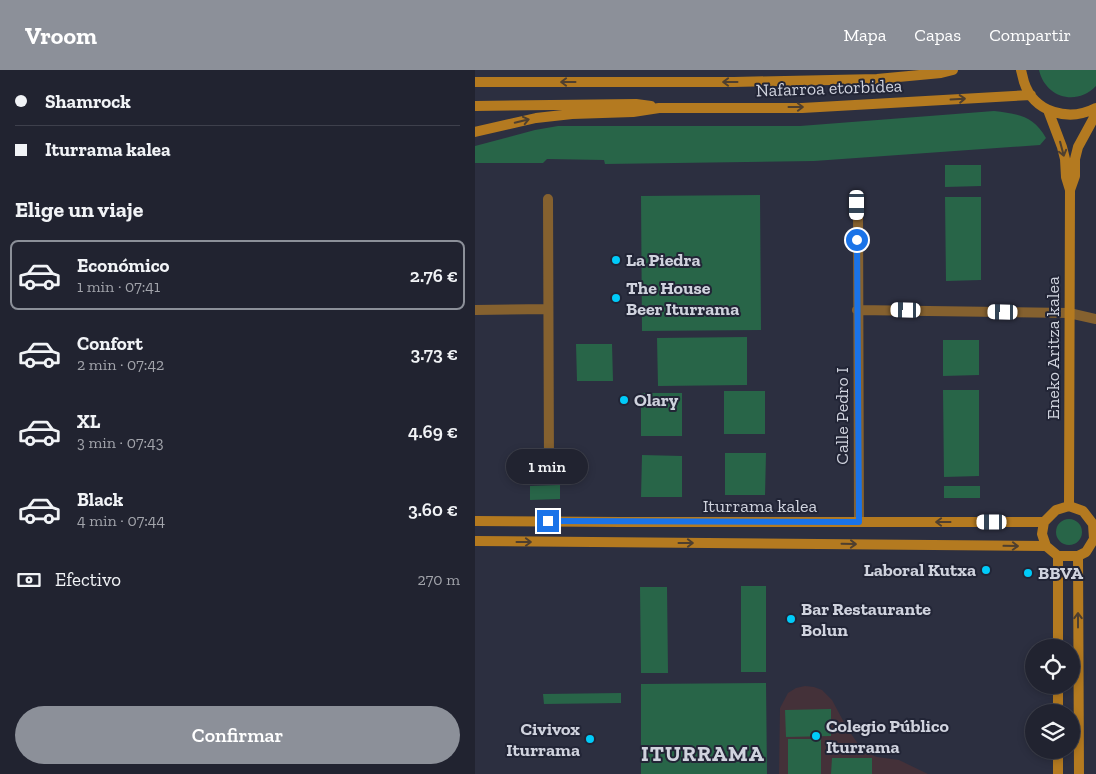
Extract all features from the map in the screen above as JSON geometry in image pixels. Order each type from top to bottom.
[{"type":"street","name":"Nafarroa etorbidea","points":[[475,82],[734,82],[877,79],[941,73],[953,70]]},
{"type":"street","points":[[1021,70],[1024,82],[1031,95],[1048,110],[1061,114],[1075,115],[1096,108]]},
{"type":"street","name":"Nafarroa etorbidea","points":[[475,132],[536,118],[572,114],[633,112],[659,108],[802,108],[1031,95]]},
{"type":"street","name":"Nafarroa etorbidea","points":[[475,106],[636,104],[659,108]]},
{"type":"street","name":"Eneko Aritza kalea","points":[[1048,110],[1062,147],[1066,177],[1070,190],[1069,506]]},
{"type":"street","name":"Eneko Aritza kalea","points":[[1070,190],[1075,176],[1075,158],[1078,147],[1096,114]]},
{"type":"street","points":[[548,199],[549,464]]},
{"type":"street","name":"Calle Pedro I","points":[[857,205],[859,522]]},
{"type":"street","points":[[475,310],[548,309]]},
{"type":"street","points":[[857,310],[1069,313],[1096,319]]},
{"type":"street","points":[[1079,774],[1087,554],[1094,540],[1095,524],[1083,511],[1069,506],[1056,510],[1045,522],[1042,534],[1046,546],[1058,556],[1087,554]]},
{"type":"street","name":"Iturrama kalea","points":[[475,521],[1045,522]]},
{"type":"street","name":"Iturrama kalea","points":[[475,542],[1046,546]]},
{"type":"street","points":[[1058,556],[1058,639]]},
{"type":"street","points":[[1058,759],[1058,774]]},
{"type":"shaded area","name":"Colegio Público Iturrama","points":[[805,686],[822,690],[832,700],[847,728],[863,751],[877,757],[899,760],[928,774],[779,774],[780,708],[788,693],[796,688]]},
{"type":"green space","points":[[1039,70],[1096,70],[1096,86],[1079,96],[1062,96],[1048,87],[1042,79]]},
{"type":"green space","points":[[994,111],[1017,115],[1030,120],[1036,124],[1046,138],[1040,145],[814,161],[605,164],[604,160],[547,159],[543,163],[475,163],[475,146],[558,126],[800,126]]},
{"type":"green space","points":[[945,165],[981,165],[981,186],[945,187]]},
{"type":"green space","points":[[760,195],[761,330],[642,331],[641,196]]},
{"type":"green space","points":[[945,197],[981,197],[981,280],[946,281]]},
{"type":"green space","points":[[747,337],[747,385],[658,386],[657,338]]},
{"type":"green space","points":[[943,340],[979,340],[979,375],[943,376]]},
{"type":"green space","points":[[576,344],[612,344],[613,381],[577,381]]},
{"type":"green space","points":[[943,390],[979,390],[979,476],[944,477]]},
{"type":"green space","points":[[724,391],[765,391],[765,434],[724,434]]},
{"type":"green space","points":[[641,393],[682,393],[682,436],[641,436]]},
{"type":"green space","points":[[725,453],[766,453],[765,495],[725,495]]},
{"type":"green space","points":[[642,455],[682,456],[682,497],[641,497]]},
{"type":"green space","points":[[560,485],[560,499],[530,500],[530,486]]},
{"type":"green space","points":[[944,486],[980,486],[980,498],[944,498]]},
{"type":"green space","points":[[1069,519],[1078,523],[1082,532],[1078,541],[1069,545],[1060,541],[1056,532],[1060,523]]},
{"type":"green space","points":[[741,586],[766,586],[766,672],[741,672]]},
{"type":"green space","points":[[640,587],[667,587],[668,673],[641,673]]},
{"type":"green space","points":[[766,683],[767,774],[641,774],[641,684]]},
{"type":"green space","points":[[621,693],[621,703],[544,704],[543,694]]},
{"type":"green space","points":[[831,709],[831,736],[786,737],[785,710]]},
{"type":"green space","points":[[788,739],[821,739],[821,774],[788,774]]},
{"type":"green space","points":[[832,758],[872,758],[872,774],[831,774]]},
{"type":"place","name":"La Piedra","points":[[616,260]]},
{"type":"place","name":"The House Beer Iturrama","points":[[616,298]]},
{"type":"place","name":"Olary","points":[[624,400]]},
{"type":"place","name":"Laboral Kutxa","points":[[986,570]]},
{"type":"place","name":"BBVA","points":[[1028,573]]},
{"type":"place","name":"Bar Restaurante Bolun","points":[[791,619]]},
{"type":"place","name":"Colegio Público Iturrama","points":[[816,736]]},
{"type":"place","name":"Civivox Iturrama","points":[[590,739]]},
{"type":"district","name":"ITURRAMA","points":[[703,753]]},
{"type":"route","points":[[548,521],[859,522],[857,240]]}]
